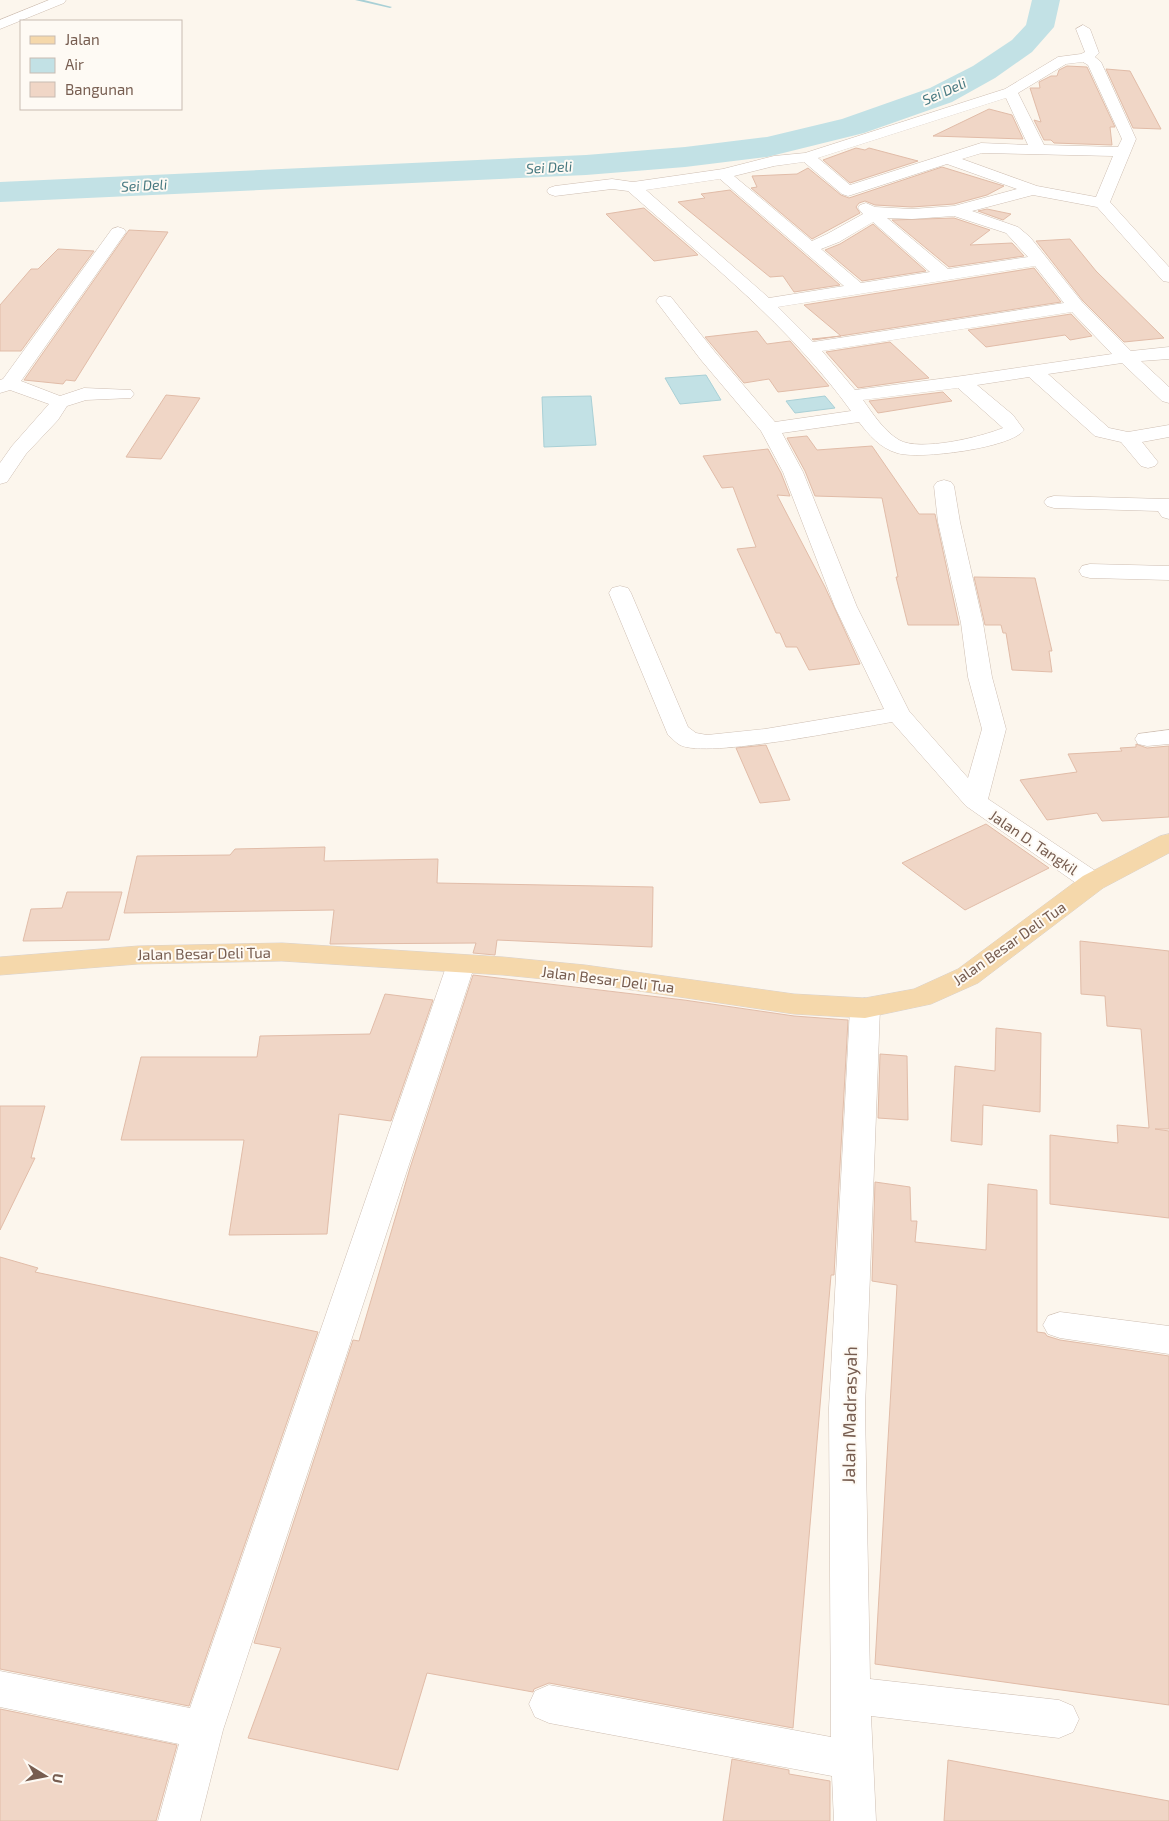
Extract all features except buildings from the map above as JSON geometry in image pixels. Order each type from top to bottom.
[{"type":"main road","name":"Jalan Besar Deli Tua","points":[[0,966],[138,955],[282,952],[503,966],[585,974],[794,1004],[865,1008],[921,997],[968,976],[1093,882],[1169,842]]},
{"type":"street","points":[[0,25],[60,0]]},
{"type":"street","points":[[1083,29],[1092,53],[1085,58]]},
{"type":"street","points":[[555,191],[612,184],[633,187],[723,174],[774,161],[807,157],[1010,92],[1063,60],[1085,58],[1094,62],[1129,139],[1102,203]]},
{"type":"street","points":[[1010,92],[1039,151]]},
{"type":"street","points":[[848,191],[981,148],[1032,134]]},
{"type":"street","points":[[981,148],[1122,152]]},
{"type":"street","points":[[807,157],[944,275]]},
{"type":"street","points":[[947,159],[1033,190],[1102,203],[1169,277]]},
{"type":"street","points":[[723,174],[788,230],[811,247],[856,288]]},
{"type":"street","points":[[633,187],[765,304],[809,348],[865,415],[888,441],[895,446],[914,450],[929,450],[1003,435],[1014,430],[1006,419],[962,382]]},
{"type":"street","points":[[811,247],[833,238],[872,213],[918,214],[955,211],[1033,190]]},
{"type":"street","points":[[955,211],[1012,230],[1024,241],[1076,306],[1126,357],[1169,396]]},
{"type":"street","points":[[118,232],[5,385],[60,402],[84,394],[124,394]]},
{"type":"street","points":[[765,304],[1038,260]]},
{"type":"street","name":"Jalan D. Tangkil","points":[[665,301],[708,356],[770,429],[794,472],[846,607],[898,714],[975,801],[1093,882]]},
{"type":"street","points":[[809,348],[1076,306]]},
{"type":"street","points":[[850,396],[962,382],[1126,357],[1169,353]]},
{"type":"street","points":[[1032,370],[1098,430],[1128,438],[1169,431]]},
{"type":"street","points":[[0,478],[18,450],[51,416],[60,402]]},
{"type":"street","points":[[770,429],[865,415]]},
{"type":"street","points":[[1128,438],[1148,462]]},
{"type":"street","points":[[944,486],[949,522],[972,623],[980,677],[994,729],[975,801]]},
{"type":"street","points":[[1054,502],[1166,505],[1169,513]]},
{"type":"street","points":[[1090,571],[1169,573]]},
{"type":"street","points":[[620,593],[677,730],[689,740],[706,742],[765,736],[898,714]]},
{"type":"street","points":[[179,1821],[203,1730],[461,964]]},
{"type":"street","name":"Jalan Madrasyah","points":[[854,1821],[854,1760],[850,1695],[847,1408],[865,1008]]},
{"type":"street","points":[[1060,1325],[1169,1340]]},
{"type":"street","points":[[0,1690],[203,1730]]},
{"type":"street","points":[[850,1695],[1059,1719]]},
{"type":"street","points":[[549,1704],[854,1760]]},
{"type":"water","points":[[706,375],[721,400],[680,404],[665,378]]},
{"type":"water","points":[[591,396],[596,445],[544,447],[542,397]]},
{"type":"water","points":[[825,396],[835,408],[795,413],[786,401]]},
{"type":"waterway","points":[[357,0],[390,7]]},
{"type":"waterway","name":"Sei Deli","points":[[0,192],[586,165],[685,157],[767,147],[853,126],[941,95],[984,72],[1022,46],[1040,27],[1046,0]]}]
